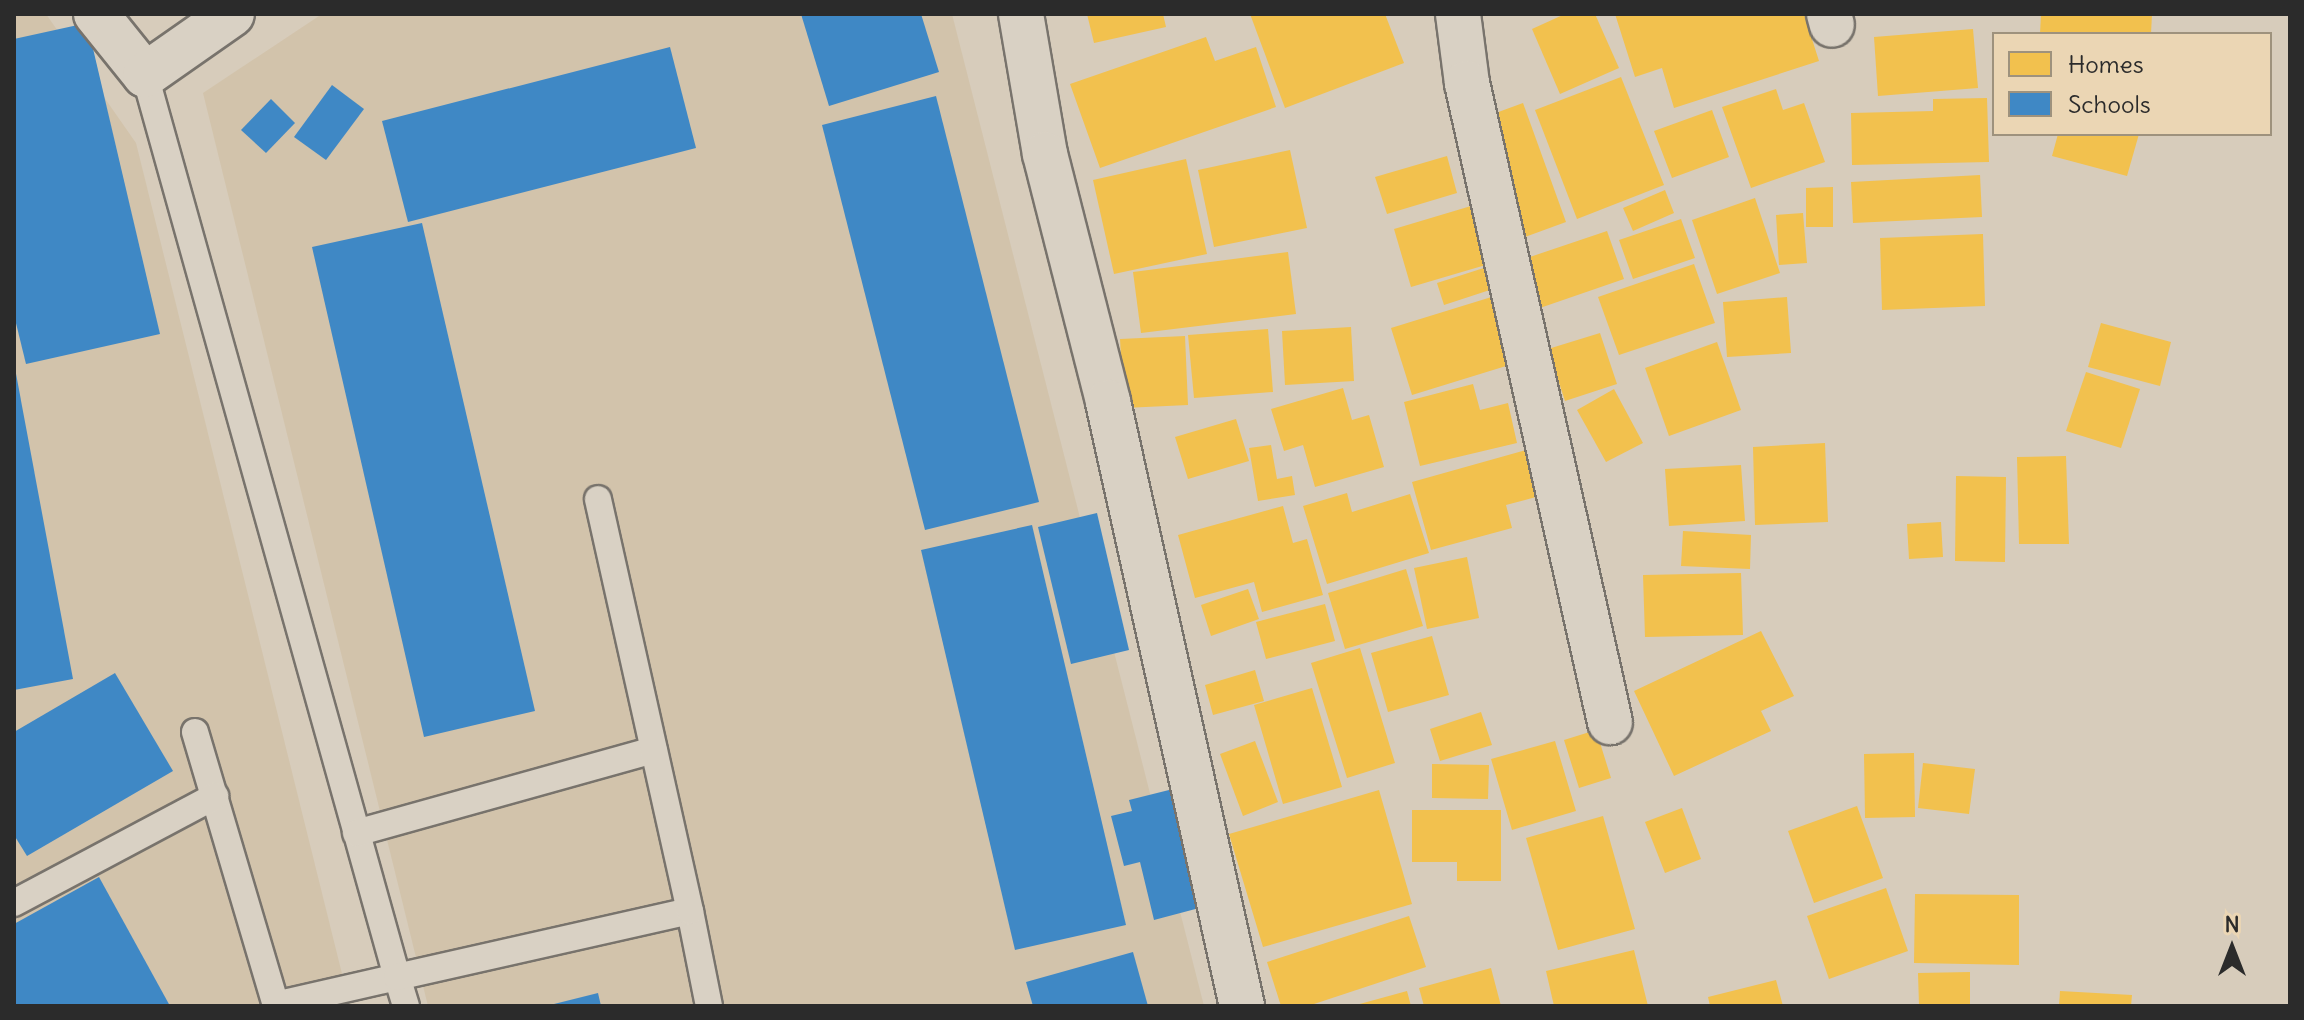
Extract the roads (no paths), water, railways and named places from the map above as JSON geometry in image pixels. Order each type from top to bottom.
[{"type":"street","points":[[96,14],[145,75],[232,14]]},
{"type":"street","points":[[1021,14],[1045,154],[1108,402],[1242,1006]]},
{"type":"street","points":[[1458,14],[1610,722]]},
{"type":"lane","points":[[145,75],[406,1006]]},
{"type":"lane","points":[[598,499],[709,1006]]},
{"type":"lane","points":[[195,732],[276,1006],[690,911]]},
{"type":"lane","points":[[356,833],[654,750]]},
{"type":"lane","points":[[14,903],[215,796]]}]
